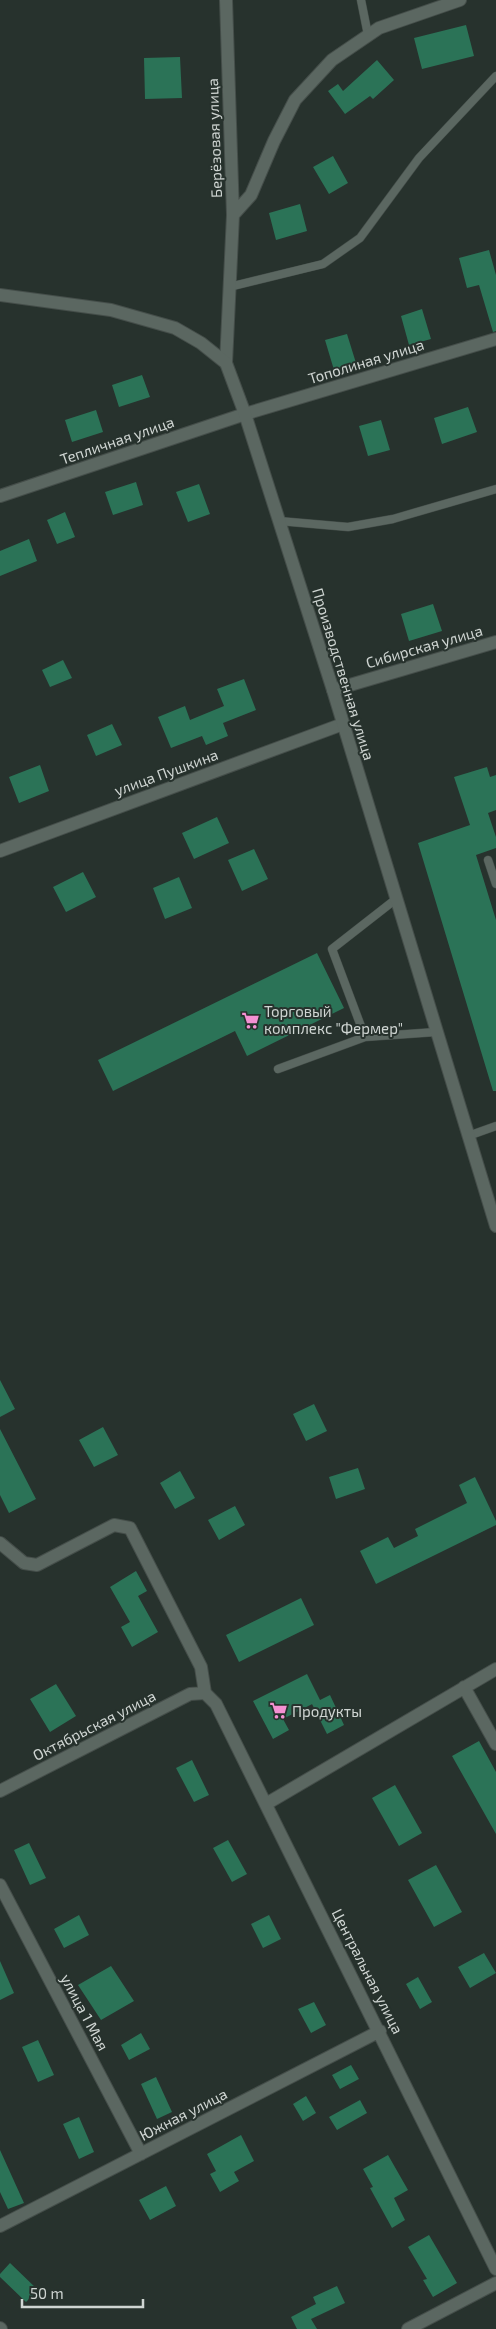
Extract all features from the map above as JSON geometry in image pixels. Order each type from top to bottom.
[{"type":"street","name":"Берёзовая улица","points":[[226,0],[233,215]]},
{"type":"street","name":"Берёзовая улица","points":[[233,215],[251,195],[274,141],[295,100],[332,60],[379,28],[460,0]]},
{"type":"street","points":[[226,363],[233,215]]},
{"type":"street","points":[[0,295],[111,310],[175,328],[201,343],[226,363]]},
{"type":"street","name":"Тополиная улица","points":[[245,414],[496,339]]},
{"type":"street","name":"Производственная улица","points":[[226,363],[245,414],[333,690],[496,1226]]},
{"type":"street","name":"Тепличная улица","points":[[0,496],[245,414]]},
{"type":"street","name":"Сибирская улица","points":[[333,690],[496,642]]},
{"type":"street","name":"улица Пушкина","points":[[0,851],[343,724]]},
{"type":"street","points":[[1,1545],[24,1563],[37,1565],[114,1525],[130,1528],[201,1667],[205,1692]]},
{"type":"street","points":[[266,1804],[496,1669]]},
{"type":"street","points":[[464,1687],[496,1744]]},
{"type":"street","name":"Октябрьская улица","points":[[0,1791],[190,1694],[205,1692]]},
{"type":"street","name":"Центральная улица","points":[[205,1692],[216,1704],[380,2031],[496,2269]]},
{"type":"street","name":"улица 1 Мая","points":[[0,1885],[141,2154]]},
{"type":"street","name":"Южная улица","points":[[0,2226],[380,2031]]},
{"type":"street","points":[[408,2329],[496,2283]]},
{"type":"lane","points":[[362,0],[368,35]]},
{"type":"lane","points":[[229,286],[323,264],[360,238],[419,158],[496,76]]},
{"type":"lane","points":[[279,521],[348,527],[393,519],[496,489]]},
{"type":"lane","points":[[488,860],[496,884]]},
{"type":"lane","points":[[365,1036],[332,949],[396,899]]},
{"type":"lane","points":[[278,1069],[365,1036],[436,1032]]},
{"type":"lane","points":[[468,1136],[496,1126]]},
{"type":"building","points":[[466,25],[474,56],[422,69],[414,38]]},
{"type":"building","points":[[180,57],[182,98],[145,99],[144,58]]},
{"type":"building","points":[[377,60],[394,80],[373,99],[370,96],[345,114],[328,91],[338,84],[343,91]]},
{"type":"building","points":[[333,156],[348,183],[329,194],[313,167]]},
{"type":"building","points":[[300,204],[307,231],[276,240],[269,213]]},
{"type":"building","points":[[489,250],[496,275],[496,331],[493,332],[479,285],[467,288],[459,258]]},
{"type":"building","points":[[422,309],[431,339],[409,345],[401,316]]},
{"type":"building","points":[[347,334],[356,363],[334,370],[325,340]]},
{"type":"building","points":[[142,375],[150,397],[119,407],[112,385]]},
{"type":"building","points":[[468,407],[477,432],[442,444],[434,418]]},
{"type":"building","points":[[96,410],[103,432],[72,442],[65,420]]},
{"type":"building","points":[[381,420],[390,450],[368,456],[359,426]]},
{"type":"building","points":[[136,482],[143,505],[113,515],[105,492]]},
{"type":"building","points":[[199,484],[210,514],[188,522],[176,492]]},
{"type":"building","points":[[65,512],[75,537],[57,544],[47,520]]},
{"type":"building","points":[[29,539],[37,561],[0,576],[0,551]]},
{"type":"building","points":[[433,604],[442,631],[409,641],[401,614]]},
{"type":"building","points":[[63,660],[72,678],[50,687],[42,670]]},
{"type":"building","points":[[244,679],[256,710],[223,723],[228,736],[206,745],[202,736],[171,748],[158,717],[185,706],[190,720],[224,706],[217,689]]},
{"type":"building","points":[[112,724],[122,745],[96,756],[87,735]]},
{"type":"building","points":[[40,765],[49,791],[19,803],[9,777]]},
{"type":"building","points":[[487,767],[490,777],[496,775],[496,810],[488,813],[496,837],[496,848],[476,855],[496,920],[496,1091],[493,1091],[418,843],[470,825],[454,777]]},
{"type":"building","points":[[217,817],[229,843],[194,859],[182,833]]},
{"type":"building","points":[[254,849],[268,879],[242,891],[228,860]]},
{"type":"building","points":[[83,872],[96,897],[66,912],[53,887]]},
{"type":"building","points":[[179,877],[192,908],[165,919],[153,888]]},
{"type":"building","name":"Торговый комплекс \"Фермер\"","points":[[317,953],[344,1008],[247,1056],[235,1031],[113,1091],[98,1060]]},
{"type":"building","points":[[0,1380],[15,1409],[0,1417]]},
{"type":"building","points":[[314,1404],[327,1431],[306,1441],[293,1414]]},
{"type":"building","points":[[103,1427],[118,1455],[94,1467],[79,1440]]},
{"type":"building","points":[[0,1429],[36,1499],[9,1513],[0,1495]]},
{"type":"building","points":[[358,1468],[365,1489],[336,1499],[329,1477]]},
{"type":"building","points":[[180,1471],[195,1498],[175,1509],[160,1483]]},
{"type":"building","points":[[475,1477],[496,1521],[496,1525],[376,1584],[360,1551],[388,1537],[394,1548],[418,1536],[415,1529],[467,1503],[459,1485]]},
{"type":"building","points":[[235,1506],[245,1525],[219,1540],[208,1520]]},
{"type":"building","points":[[136,1571],[147,1591],[138,1596],[158,1632],[132,1647],[121,1627],[130,1622],[110,1587]]},
{"type":"building","points":[[301,1598],[314,1625],[239,1662],[226,1635]]},
{"type":"building","name":"Продукты","points":[[307,1674],[320,1700],[283,1719],[289,1730],[273,1739],[253,1701]]},
{"type":"building","points":[[56,1684],[76,1716],[50,1732],[30,1699]]},
{"type":"building","points":[[330,1695],[344,1725],[327,1734],[312,1704]]},
{"type":"building","points":[[479,1741],[496,1772],[496,1834],[452,1756]]},
{"type":"building","points":[[192,1760],[209,1795],[194,1802],[176,1768]]},
{"type":"building","points":[[395,1785],[422,1833],[399,1846],[372,1798]]},
{"type":"building","points":[[228,1840],[247,1874],[232,1882],[213,1848]]},
{"type":"building","points":[[29,1843],[46,1878],[30,1885],[14,1850]]},
{"type":"building","points":[[436,1865],[462,1912],[434,1927],[408,1880]]},
{"type":"building","points":[[79,1915],[89,1935],[64,1948],[54,1929]]},
{"type":"building","points":[[269,1915],[281,1939],[263,1948],[251,1924]]},
{"type":"building","points":[[484,1953],[496,1973],[470,1988],[458,1967]]},
{"type":"building","points":[[0,1961],[14,1993],[0,2000]]},
{"type":"building","points":[[111,1966],[134,2001],[101,2020],[78,1985]]},
{"type":"building","points":[[418,1977],[432,2002],[420,2009],[406,1984]]},
{"type":"building","points":[[314,2002],[326,2025],[311,2033],[298,2009]]},
{"type":"building","points":[[141,2033],[150,2049],[129,2060],[121,2045]]},
{"type":"building","points":[[38,2040],[54,2075],[38,2082],[22,2047]]},
{"type":"building","points":[[351,2065],[359,2079],[340,2089],[332,2075]]},
{"type":"building","points":[[156,2077],[172,2112],[157,2119],[141,2084]]},
{"type":"building","points":[[306,2096],[316,2113],[303,2121],[293,2104]]},
{"type":"building","points":[[360,2100],[367,2113],[337,2130],[329,2117]]},
{"type":"building","points":[[79,2117],[94,2152],[79,2159],[63,2124]]},
{"type":"building","points":[[241,2135],[254,2161],[234,2172],[239,2181],[220,2192],[210,2174],[216,2171],[207,2154]]},
{"type":"building","points":[[0,2150],[24,2203],[8,2209],[0,2192]]},
{"type":"building","points":[[388,2155],[408,2190],[394,2198],[405,2220],[392,2228],[370,2188],[373,2187],[363,2169]]},
{"type":"building","points":[[166,2186],[176,2206],[150,2220],[139,2200]]},
{"type":"building","points":[[429,2235],[457,2283],[433,2297],[423,2280],[427,2279],[408,2247]]},
{"type":"building","points":[[10,2263],[38,2290],[26,2302],[0,2277],[0,2274]]},
{"type":"building","points":[[337,2286],[345,2303],[311,2319],[317,2329],[297,2329],[291,2317],[316,2304],[313,2297]]},
{"type":"place","name":"Торговый комплекс \"Фермер\"","points":[[250,1020]]},
{"type":"place","name":"Продукты","points":[[278,1711]]}]
